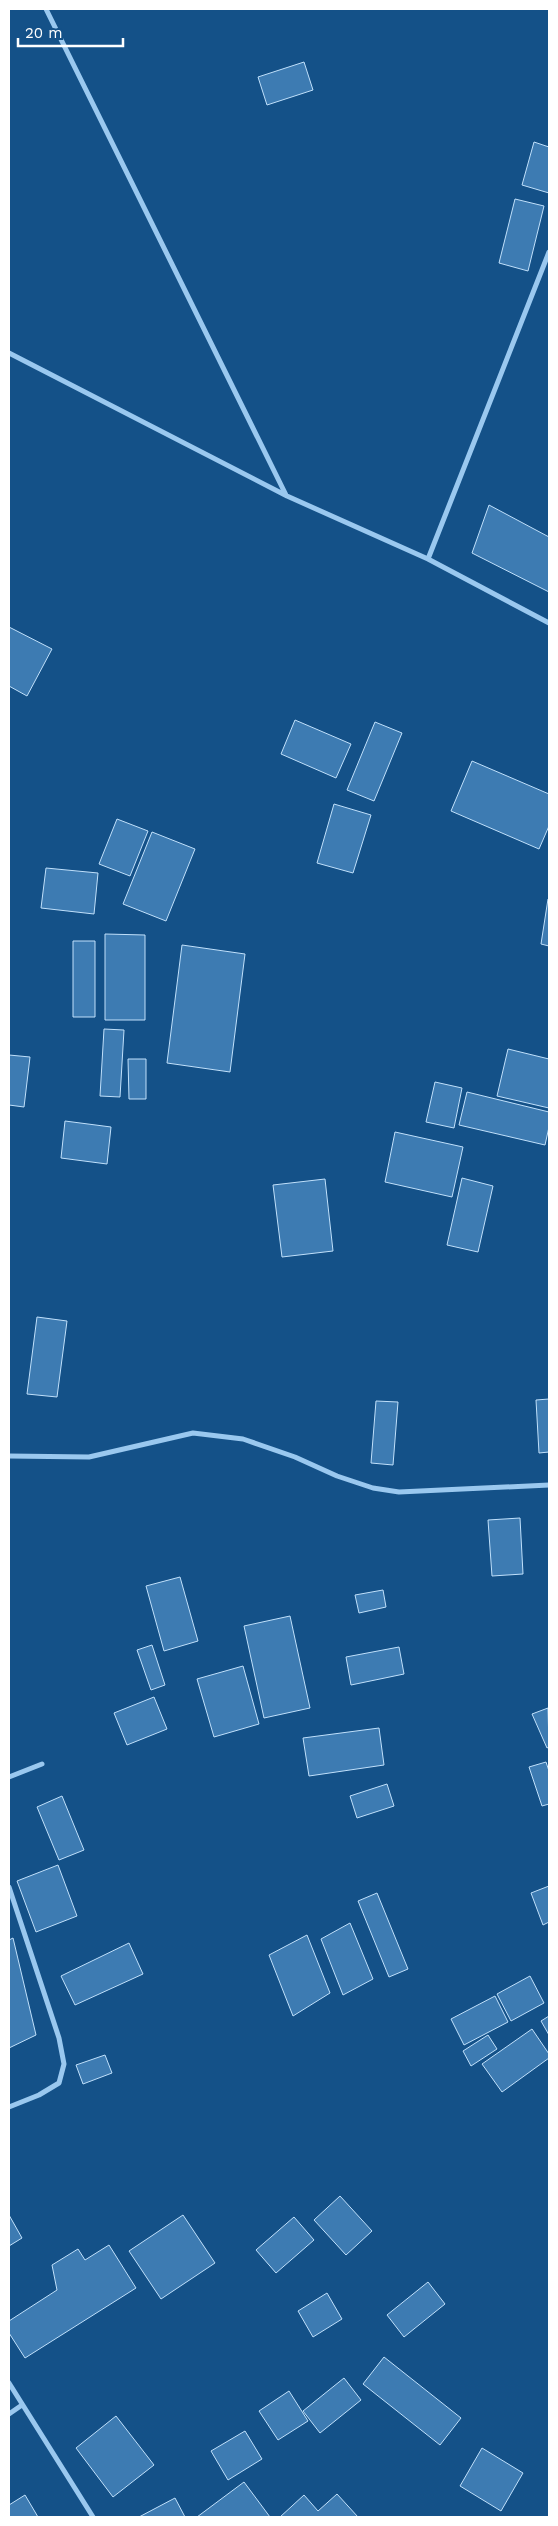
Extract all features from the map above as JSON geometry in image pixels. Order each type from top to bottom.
[{"type":"street","points":[[46,9],[287,496]]},
{"type":"street","points":[[428,560],[549,252]]},
{"type":"street","points":[[9,353],[287,496],[428,560],[549,623]]},
{"type":"street","points":[[9,1456],[89,1458],[193,1433],[243,1439],[295,1457],[337,1476],[373,1488],[399,1492],[549,1485]]},
{"type":"street","points":[[9,1778],[42,1764]]},
{"type":"street","points":[[9,1888],[59,2038],[64,2064],[59,2083],[39,2095],[9,2107]]},
{"type":"street","points":[[9,2383],[93,2517]]},
{"type":"street","points":[[9,2414],[22,2405]]},
{"type":"building","points":[[304,62],[313,90],[267,105],[258,77]]},
{"type":"building","points":[[534,142],[549,147],[549,193],[522,185]]},
{"type":"building","points":[[515,199],[544,206],[528,271],[499,263]]},
{"type":"building","points":[[489,505],[549,537],[549,592],[472,553]]},
{"type":"building","points":[[9,627],[52,649],[27,696],[9,686]]},
{"type":"building","points":[[295,720],[351,744],[336,778],[281,754]]},
{"type":"building","points":[[375,722],[402,733],[374,801],[347,790]]},
{"type":"building","points":[[472,761],[549,794],[549,826],[539,849],[451,811]]},
{"type":"building","points":[[334,804],[371,815],[353,873],[317,863]]},
{"type":"building","points":[[117,819],[148,831],[130,876],[99,864]]},
{"type":"building","points":[[152,832],[195,849],[166,921],[123,904]]},
{"type":"building","points":[[46,868],[98,873],[94,914],[41,908]]},
{"type":"building","points":[[549,900],[549,946],[541,944]]},
{"type":"building","points":[[105,934],[145,935],[145,1020],[105,1020]]},
{"type":"building","points":[[73,941],[95,941],[95,1017],[73,1017]]},
{"type":"building","points":[[182,945],[245,954],[230,1072],[167,1063]]},
{"type":"building","points":[[104,1029],[124,1030],[120,1097],[100,1096]]},
{"type":"building","points":[[508,1049],[549,1059],[549,1108],[497,1096]]},
{"type":"building","points":[[9,1055],[30,1057],[24,1107],[9,1105]]},
{"type":"building","points":[[128,1059],[146,1059],[146,1099],[129,1099]]},
{"type":"building","points":[[435,1082],[462,1088],[454,1128],[426,1122]]},
{"type":"building","points":[[467,1092],[549,1112],[549,1127],[545,1145],[459,1125]]},
{"type":"building","points":[[65,1121],[111,1127],[107,1164],[61,1158]]},
{"type":"building","points":[[395,1132],[463,1147],[452,1197],[385,1182]]},
{"type":"building","points":[[462,1178],[493,1186],[478,1252],[447,1245]]},
{"type":"building","points":[[325,1179],[333,1251],[282,1257],[273,1185]]},
{"type":"building","points":[[37,1317],[67,1321],[57,1397],[27,1394]]},
{"type":"building","points":[[549,1399],[549,1452],[539,1453],[536,1400]]},
{"type":"building","points":[[376,1401],[398,1402],[393,1465],[371,1463]]},
{"type":"building","points":[[520,1518],[523,1574],[492,1576],[488,1520]]},
{"type":"building","points":[[180,1577],[198,1641],[164,1651],[146,1586]]},
{"type":"building","points":[[383,1590],[386,1607],[359,1613],[355,1595]]},
{"type":"building","points":[[290,1616],[310,1708],[264,1718],[244,1626]]},
{"type":"building","points":[[152,1645],[165,1685],[151,1690],[137,1650]]},
{"type":"building","points":[[399,1647],[404,1674],[351,1685],[346,1657]]},
{"type":"building","points":[[243,1666],[259,1724],[214,1737],[197,1679]]},
{"type":"building","points":[[154,1697],[167,1729],[127,1745],[114,1713]]},
{"type":"building","points":[[548,1708],[549,1747],[547,1748],[532,1714]]},
{"type":"building","points":[[379,1728],[384,1765],[309,1776],[303,1738]]},
{"type":"building","points":[[546,1762],[549,1771],[549,1804],[542,1806],[529,1767]]},
{"type":"building","points":[[387,1784],[394,1806],[357,1818],[350,1796]]},
{"type":"building","points":[[62,1796],[84,1850],[59,1860],[37,1807]]},
{"type":"building","points":[[58,1865],[77,1916],[36,1932],[17,1881]]},
{"type":"building","points":[[549,1886],[549,1922],[543,1925],[531,1893]]},
{"type":"building","points":[[377,1893],[408,1969],[389,1977],[358,1901]]},
{"type":"building","points":[[350,1923],[373,1979],[343,1995],[321,1939]]},
{"type":"building","points":[[307,1935],[330,1993],[293,2016],[269,1955]]},
{"type":"building","points":[[13,1938],[36,2035],[9,2048],[9,1940]]},
{"type":"building","points":[[129,1943],[143,1974],[75,2005],[61,1976]]},
{"type":"building","points":[[530,1976],[544,2003],[511,2021],[497,1994]]},
{"type":"building","points":[[495,1996],[508,2022],[464,2045],[451,2019]]},
{"type":"building","points":[[549,2016],[549,2035],[541,2021]]},
{"type":"building","points":[[532,2029],[549,2054],[549,2058],[502,2092],[482,2064]]},
{"type":"building","points":[[488,2035],[497,2049],[471,2066],[463,2051]]},
{"type":"building","points":[[105,2055],[112,2073],[83,2084],[76,2065]]},
{"type":"building","points":[[340,2196],[372,2231],[346,2255],[314,2220]]},
{"type":"building","points":[[9,2215],[22,2238],[9,2246]]},
{"type":"building","points":[[183,2215],[215,2263],[161,2299],[129,2251]]},
{"type":"building","points":[[294,2217],[314,2240],[276,2273],[256,2250]]},
{"type":"building","points":[[109,2245],[136,2288],[25,2358],[9,2333],[9,2321],[57,2290],[52,2265],[78,2249],[85,2260]]},
{"type":"building","points":[[428,2282],[445,2304],[404,2337],[387,2315]]},
{"type":"building","points":[[327,2293],[342,2319],[313,2337],[298,2311]]},
{"type":"building","points":[[384,2357],[461,2418],[440,2445],[363,2384]]},
{"type":"building","points":[[344,2378],[361,2400],[320,2433],[303,2411]]},
{"type":"building","points":[[289,2391],[308,2421],[278,2440],[259,2411]]},
{"type":"building","points":[[116,2416],[154,2465],[113,2497],[76,2448]]},
{"type":"building","points":[[245,2431],[262,2459],[228,2480],[211,2451]]},
{"type":"building","points":[[482,2448],[523,2473],[501,2511],[460,2486]]},
{"type":"building","points":[[244,2482],[270,2517],[197,2517]]},
{"type":"building","points":[[337,2494],[358,2517],[280,2517],[304,2495],[318,2511]]},
{"type":"building","points":[[25,2495],[38,2517],[9,2517],[9,2505]]},
{"type":"building","points":[[175,2498],[185,2517],[139,2517]]}]
